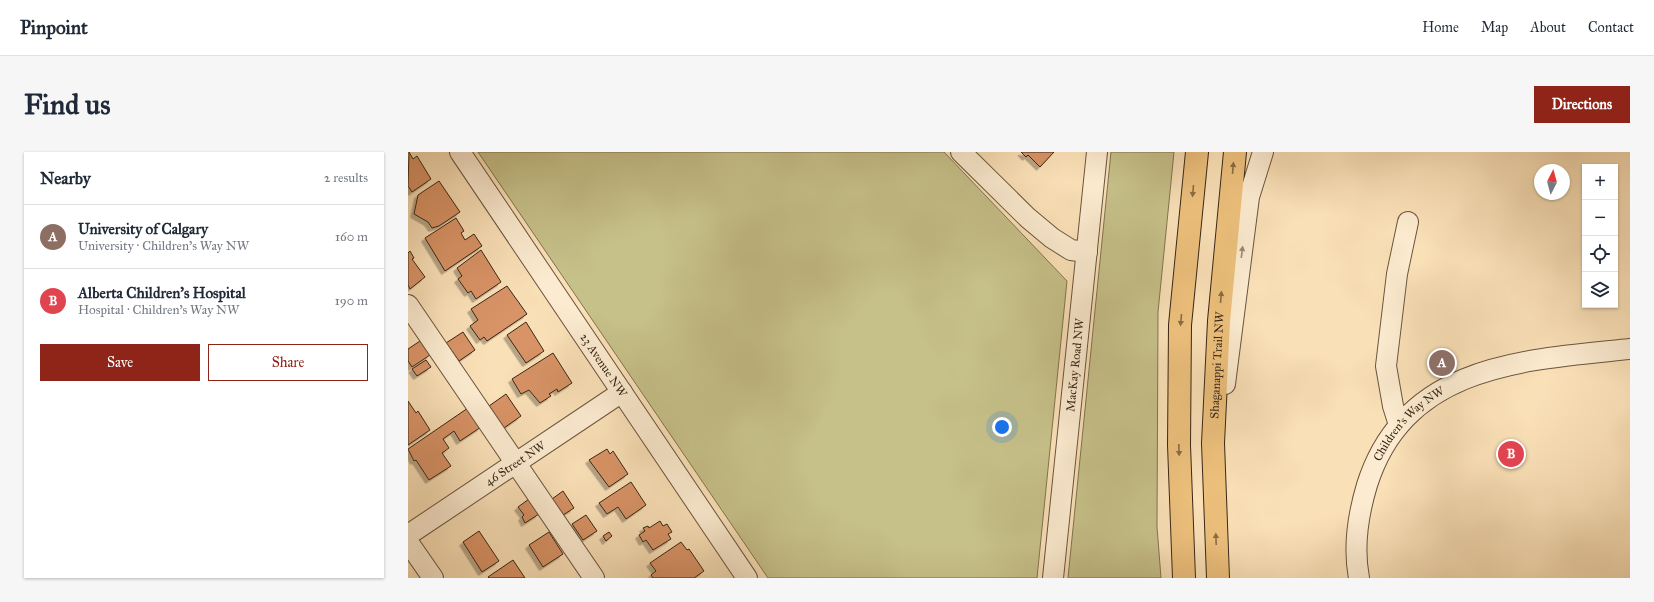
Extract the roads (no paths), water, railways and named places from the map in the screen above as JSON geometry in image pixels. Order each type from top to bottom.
[{"type":"main road","points":[[1184,578],[1178,445],[1180,325],[1197,152]]},
{"type":"main road","name":"Shaganappi Trail NW","points":[[1218,578],[1213,443],[1219,321],[1235,152]]},
{"type":"street","name":"23 Avenue NW","points":[[460,152],[747,578]]},
{"type":"street","points":[[961,152],[1028,218],[1052,238],[1072,250],[1087,252]]},
{"type":"street","name":"MacKay Road NW","points":[[1053,578],[1097,152]]},
{"type":"street","points":[[1213,443],[1222,409],[1249,197],[1263,152]]},
{"type":"street","points":[[1399,425],[1393,406],[1386,366],[1397,274],[1408,222]]},
{"type":"street","points":[[408,305],[594,578]]},
{"type":"street","name":"Children's Way NW","points":[[1359,578],[1357,538],[1360,508],[1371,474],[1382,449],[1399,425],[1427,399],[1456,382],[1492,368],[1529,360],[1630,349]]},
{"type":"street","name":"46 Street NW","points":[[408,535],[515,462],[622,392]]},
{"type":"street","points":[[408,542],[432,578]]},
{"type":"place","name":"University of Calgary","points":[[1442,363]]},
{"type":"place","name":"Alberta Children's Hospital","points":[[1511,454]]}]
